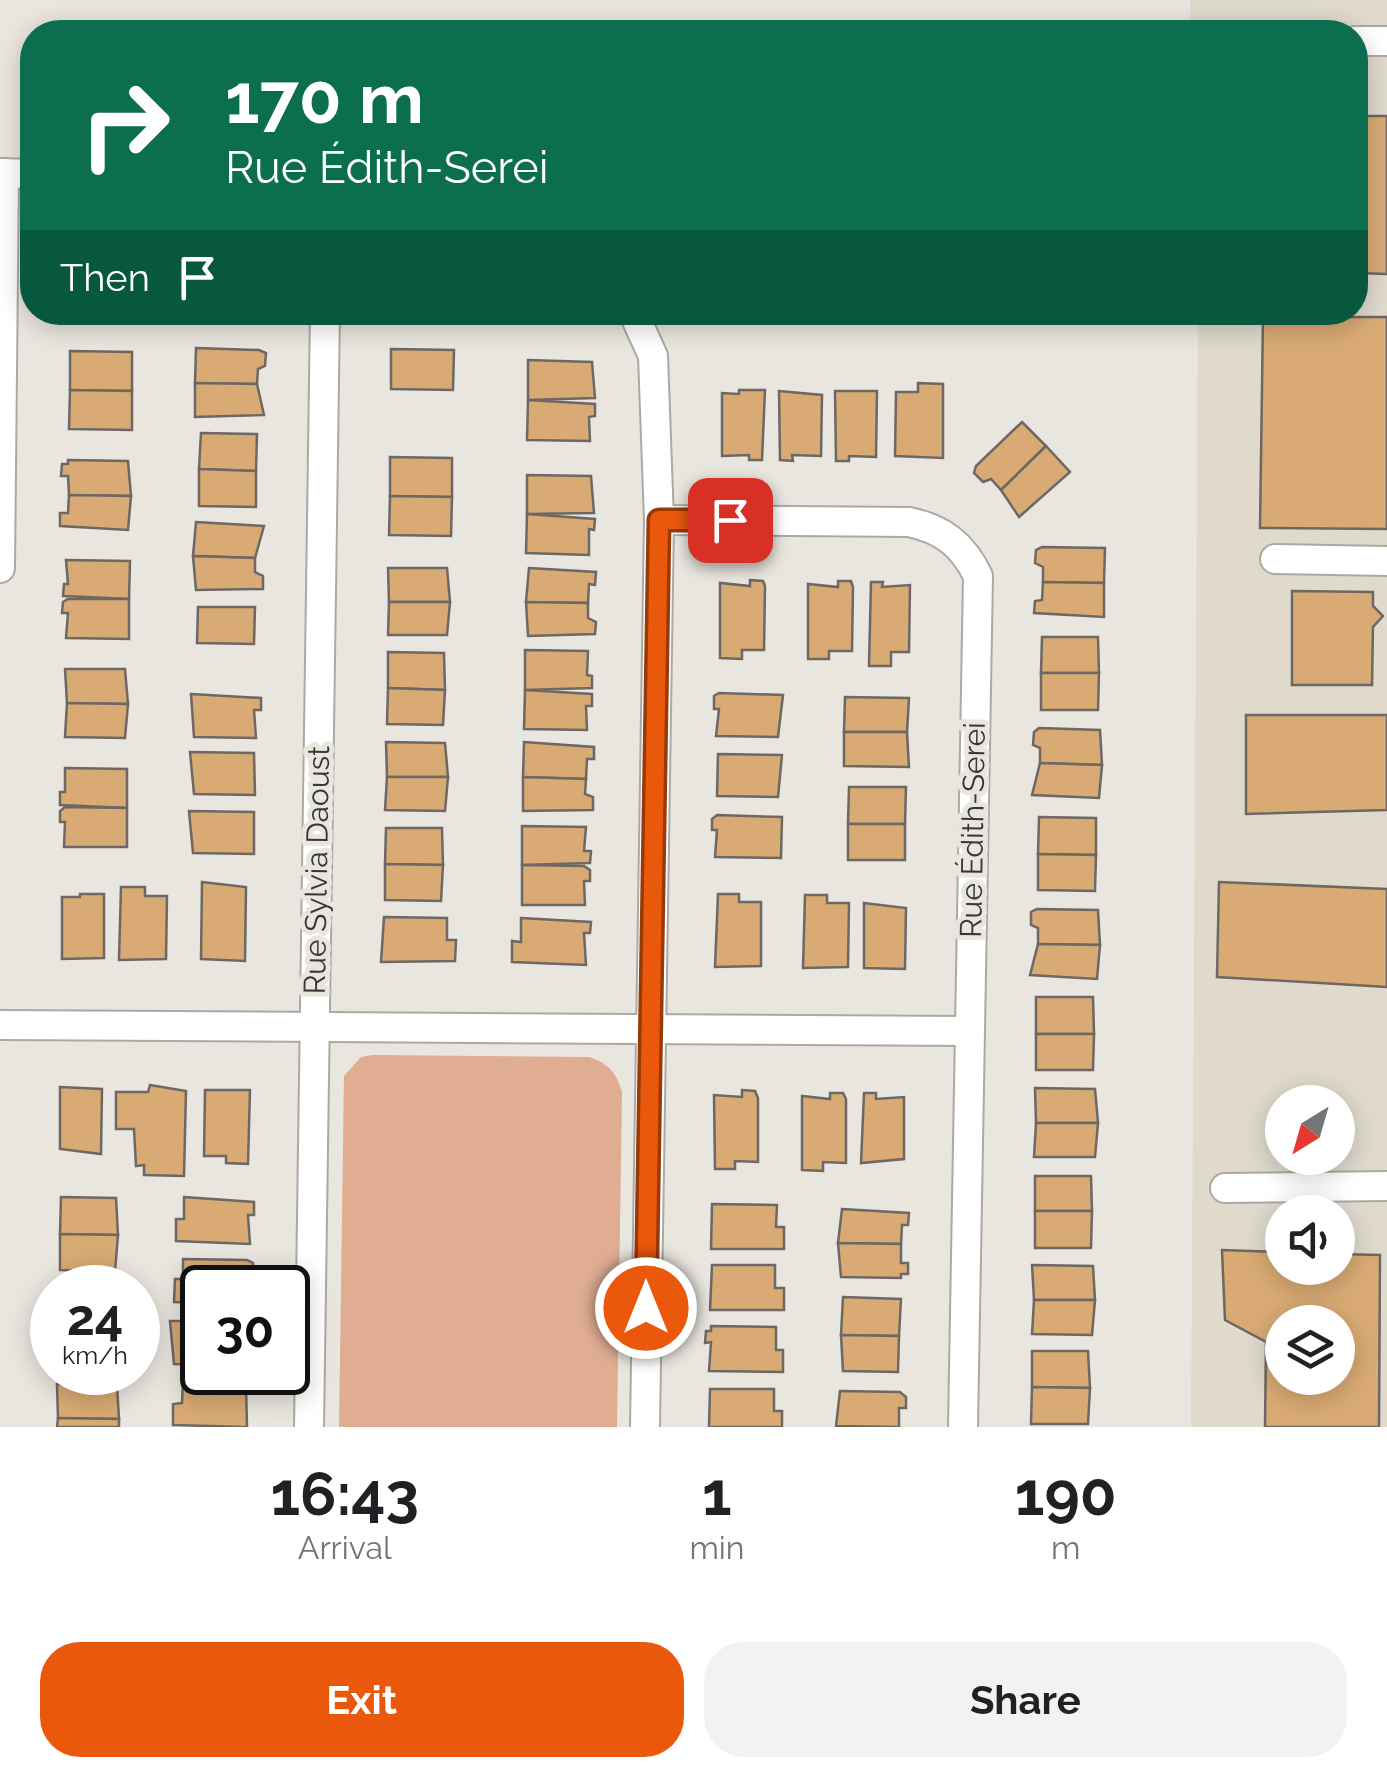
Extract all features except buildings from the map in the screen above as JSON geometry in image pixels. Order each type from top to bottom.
[{"type":"street","points":[[0,568],[12,173]]},
{"type":"street","name":"Rue Sylvia Daoust","points":[[309,1427],[325,325]]},
{"type":"street","points":[[639,325],[654,356],[659,520],[648,1032],[645,1427]]},
{"type":"street","name":"Rue Édith-Serei","points":[[659,520],[909,522],[933,527],[969,556],[978,576],[962,1427]]},
{"type":"street","points":[[1275,559],[1387,562]]},
{"type":"street","points":[[0,1025],[969,1031]]},
{"type":"street","points":[[1225,1188],[1387,1186]]},
{"type":"shaded area","points":[[1190,0],[1387,0],[1387,1427],[1191,1427],[1198,325],[1368,325],[1368,20],[1191,20]]},
{"type":"shaded area","points":[[361,1057],[589,1057],[614,1074],[622,1092],[617,1427],[339,1427],[344,1076]]},
{"type":"route","points":[[646,1308],[659,520],[730,520]]}]
